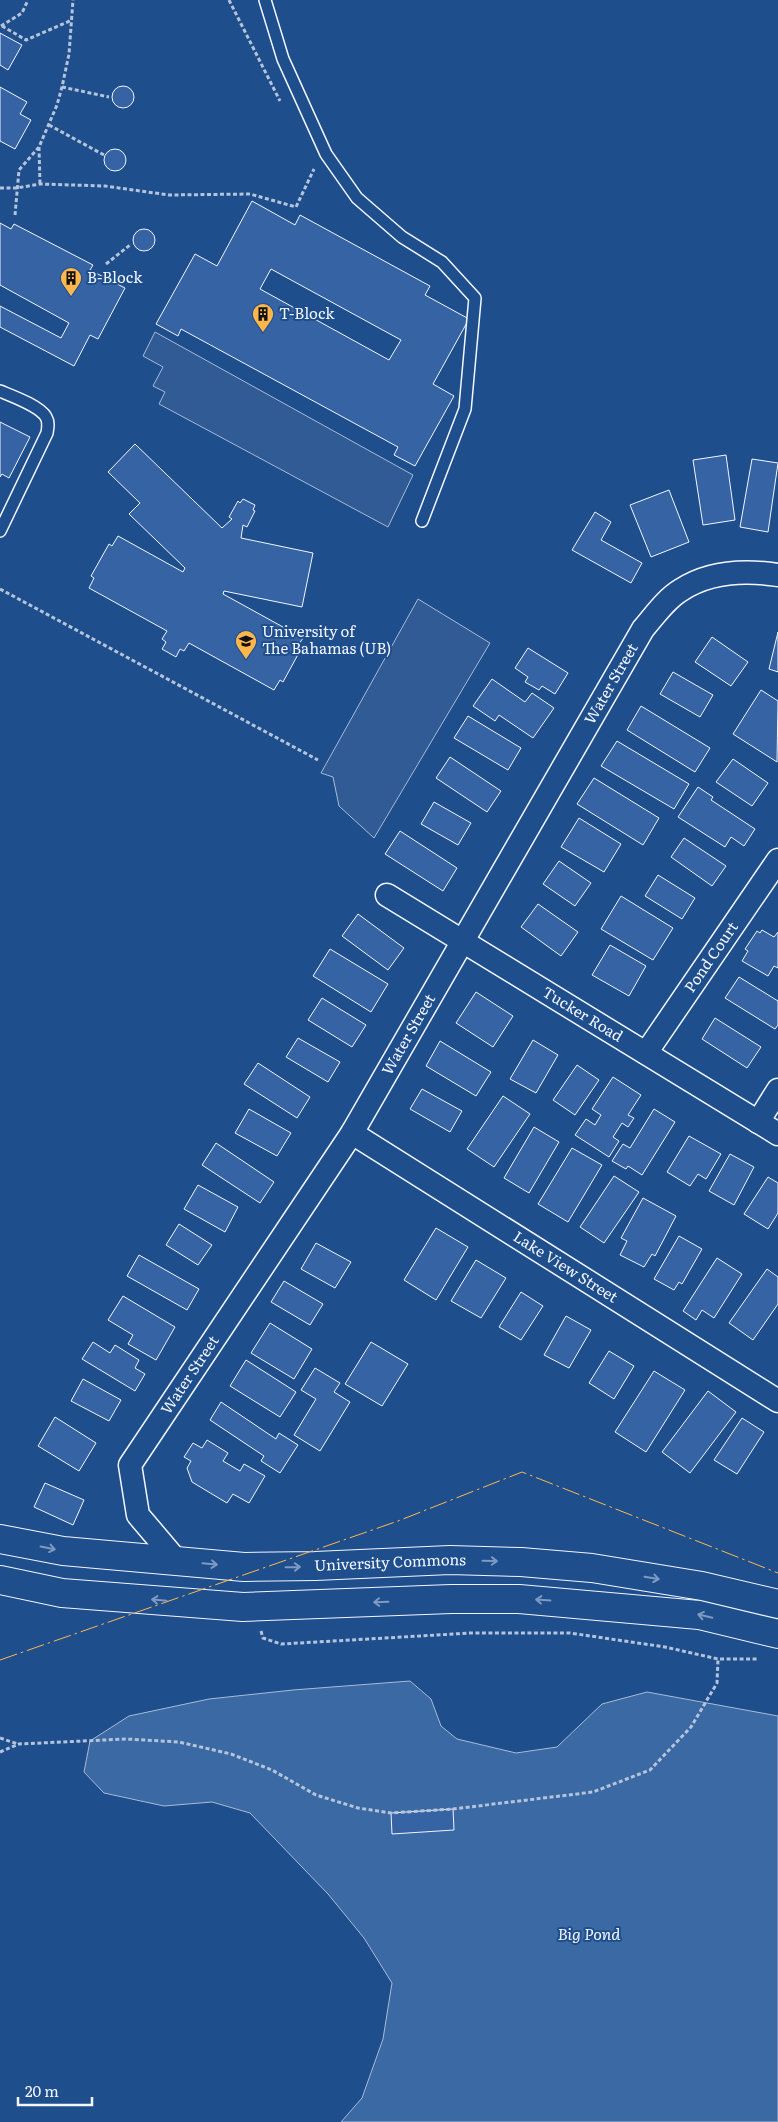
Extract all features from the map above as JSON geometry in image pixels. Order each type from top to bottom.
[{"type":"main road","name":"University Commons","points":[[0,1539],[63,1551],[244,1567],[450,1560],[521,1562],[592,1568],[684,1583],[778,1604]]},
{"type":"main road","points":[[0,1580],[62,1592],[253,1607],[451,1599],[519,1599],[699,1614],[778,1634]]},
{"type":"street","name":"Water Street","points":[[177,1561],[138,1515],[130,1465],[352,1133],[643,628],[680,590],[719,574],[741,572],[778,575]]},
{"type":"street","name":"Pond Court","points":[[646,1054],[778,860]]},
{"type":"street","name":"Tucker Road","points":[[387,895],[778,1134]]},
{"type":"street","points":[[758,1122],[778,1090]]},
{"type":"street","name":"Lake View Street","points":[[352,1133],[778,1401]]},
{"type":"lane","points":[[264,0],[283,58],[326,154],[357,198],[402,237],[442,262],[475,298],[465,409],[422,521]]},
{"type":"lane","points":[[0,391],[38,409],[46,416],[48,424],[47,433],[0,532]]},
{"type":"path","points":[[28,0],[22,13],[1,26],[26,40],[73,19]]},
{"type":"path","points":[[15,215],[19,170],[39,146],[62,87],[69,54],[73,0]]},
{"type":"path","points":[[228,0],[284,109]]},
{"type":"path","points":[[62,87],[109,97]]},
{"type":"path","points":[[49,124],[104,155]]},
{"type":"path","points":[[39,146],[40,184]]},
{"type":"path","points":[[0,188],[17,188],[40,184],[105,186],[169,195],[250,194],[296,207],[314,171],[310,162]]},
{"type":"path","points":[[106,264],[130,245]]},
{"type":"path","points":[[0,588],[318,760]]},
{"type":"path","points":[[253,1607],[263,1638],[281,1644],[471,1633],[570,1633],[664,1647],[718,1659],[758,1658]]},
{"type":"path","points":[[0,1752],[19,1744],[126,1739],[179,1742],[231,1754],[272,1770],[316,1795],[358,1808],[391,1813],[453,1809],[593,1792],[650,1770],[691,1727],[717,1683],[718,1659]]},
{"type":"path","points":[[0,1738],[19,1744]]},
{"type":"shaded area","points":[[155,332],[413,475],[388,527],[159,404],[165,392],[153,386],[163,367],[143,356]]},
{"type":"shaded area","points":[[418,599],[490,643],[374,838],[339,806],[333,777],[321,773]]},
{"type":"water","name":"Big Pond","points":[[410,1681],[431,1699],[441,1726],[457,1739],[516,1753],[557,1747],[602,1704],[647,1692],[778,1716],[778,2122],[341,2122],[362,2098],[383,2039],[392,1983],[364,1938],[328,1894],[250,1813],[212,1802],[164,1806],[104,1793],[84,1772],[90,1741],[129,1716],[209,1699]]},
{"type":"building","points":[[0,33],[22,45],[8,70],[0,65]]},
{"type":"building","points":[[123,86],[133,93],[134,97],[127,107],[123,108],[113,101],[112,97],[119,87]]},
{"type":"building","points":[[0,87],[27,102],[20,114],[31,120],[15,149],[0,141]]},
{"type":"building","points":[[115,149],[125,156],[126,160],[119,170],[115,171],[105,164],[104,160],[111,150]]},
{"type":"building","name":"T-Block","points":[[252,201],[295,225],[300,215],[430,286],[425,295],[469,319],[433,384],[454,396],[415,466],[394,455],[398,447],[181,329],[178,336],[156,324],[195,254],[217,266]],"holes":[[[271,269],[401,340],[389,360],[260,289]]]},
{"type":"building","name":"B-Block","points":[[0,223],[11,229],[14,224],[93,265],[90,270],[125,288],[98,339],[90,335],[74,366],[0,327],[0,306],[61,338],[69,323],[0,285]]},
{"type":"building","points":[[144,229],[152,232],[155,240],[152,248],[144,251],[136,248],[133,240],[136,232]]},
{"type":"building","points":[[0,422],[30,437],[9,478],[2,474],[0,477]]},
{"type":"building","points":[[135,444],[222,528],[232,519],[229,517],[238,501],[240,503],[243,499],[255,505],[253,510],[255,511],[247,527],[243,525],[241,538],[313,553],[302,607],[224,591],[223,594],[303,638],[297,647],[301,649],[283,682],[280,680],[274,690],[189,643],[184,651],[180,649],[176,657],[162,649],[166,642],[162,639],[167,631],[89,588],[94,578],[91,576],[109,544],[112,546],[118,536],[183,572],[185,568],[129,514],[140,503],[108,472]]},
{"type":"building","points":[[726,455],[735,520],[703,525],[693,460]]},
{"type":"building","points":[[752,459],[778,463],[768,532],[740,527]]},
{"type":"building","points":[[669,490],[689,542],[651,557],[630,505]]},
{"type":"building","points":[[595,512],[611,522],[601,540],[642,563],[631,583],[572,550]]},
{"type":"building","points":[[778,632],[778,672],[769,669]]},
{"type":"building","points":[[712,637],[748,662],[731,686],[695,662]]},
{"type":"building","points":[[528,648],[568,673],[555,694],[542,686],[539,690],[525,682],[528,677],[515,668]]},
{"type":"building","points":[[673,672],[713,695],[700,717],[660,694]]},
{"type":"building","points":[[492,679],[525,702],[532,693],[554,708],[533,738],[499,715],[495,721],[473,706]]},
{"type":"building","points":[[761,690],[778,701],[777,762],[733,734]]},
{"type":"building","points":[[641,706],[710,748],[695,772],[627,730]]},
{"type":"building","points":[[468,716],[521,748],[508,770],[454,738]]},
{"type":"building","points":[[617,741],[689,784],[674,809],[601,766]]},
{"type":"building","points":[[450,757],[501,791],[487,812],[436,778]]},
{"type":"building","points":[[733,759],[768,783],[752,806],[716,782]]},
{"type":"building","points":[[594,778],[659,818],[643,845],[577,804]]},
{"type":"building","points":[[698,787],[713,797],[711,800],[755,829],[744,846],[731,837],[725,847],[678,817]]},
{"type":"building","points":[[434,802],[471,823],[458,845],[421,824]]},
{"type":"building","points":[[579,818],[621,844],[604,872],[561,847]]},
{"type":"building","points":[[400,831],[457,868],[443,891],[385,854]]},
{"type":"building","points":[[684,838],[726,866],[712,886],[671,857]]},
{"type":"building","points":[[559,861],[591,883],[575,906],[543,884]]},
{"type":"building","points":[[658,875],[695,898],[682,919],[645,896]]},
{"type":"building","points":[[621,896],[673,928],[653,960],[601,929]]},
{"type":"building","points":[[538,904],[578,932],[561,956],[521,927]]},
{"type":"building","points":[[358,914],[404,948],[388,970],[342,936]]},
{"type":"building","points":[[762,930],[774,937],[778,932],[778,968],[774,966],[768,976],[742,961],[748,951],[745,949],[757,931],[760,933]]},
{"type":"building","points":[[610,945],[646,966],[629,996],[592,975]]},
{"type":"building","points":[[330,949],[388,984],[371,1012],[313,976]]},
{"type":"building","points":[[739,977],[778,1001],[778,1025],[775,1029],[725,998]]},
{"type":"building","points":[[476,992],[513,1016],[493,1047],[456,1023]]},
{"type":"building","points":[[322,998],[366,1025],[352,1047],[308,1020]]},
{"type":"building","points":[[715,1018],[761,1047],[747,1068],[702,1039]]},
{"type":"building","points":[[298,1038],[340,1062],[328,1082],[286,1057]]},
{"type":"building","points":[[533,1040],[558,1055],[536,1093],[510,1079]]},
{"type":"building","points":[[440,1041],[491,1072],[476,1096],[426,1066]]},
{"type":"building","points":[[258,1063],[310,1097],[297,1118],[244,1084]]},
{"type":"building","points":[[577,1065],[599,1080],[575,1115],[553,1100]]},
{"type":"building","points":[[613,1077],[641,1095],[628,1115],[634,1118],[628,1127],[622,1123],[613,1137],[619,1141],[609,1157],[575,1135],[586,1119],[595,1125],[601,1115],[592,1109]]},
{"type":"building","points":[[422,1089],[462,1111],[450,1132],[410,1109]]},
{"type":"building","points":[[503,1096],[530,1114],[494,1167],[467,1149]]},
{"type":"building","points":[[249,1109],[291,1133],[277,1156],[235,1133]]},
{"type":"building","points":[[654,1109],[675,1122],[642,1175],[628,1166],[626,1169],[612,1161],[623,1144],[630,1148]]},
{"type":"building","points":[[534,1127],[559,1142],[529,1193],[504,1178]]},
{"type":"building","points":[[689,1136],[721,1154],[706,1179],[698,1174],[690,1186],[667,1172]]},
{"type":"building","points":[[216,1143],[274,1182],[260,1203],[202,1165]]},
{"type":"building","points":[[572,1148],[602,1165],[568,1222],[538,1204]]},
{"type":"building","points":[[730,1154],[754,1167],[734,1205],[709,1191]]},
{"type":"building","points":[[614,1176],[639,1192],[604,1243],[580,1227]]},
{"type":"building","points":[[768,1177],[778,1183],[778,1213],[768,1229],[744,1214]]},
{"type":"building","points":[[198,1185],[238,1207],[225,1232],[184,1209]]},
{"type":"building","points":[[643,1198],[676,1216],[655,1256],[652,1254],[644,1267],[620,1255],[627,1241],[621,1238]]},
{"type":"building","points":[[179,1224],[212,1245],[198,1265],[166,1245]]},
{"type":"building","points":[[436,1228],[468,1247],[436,1300],[404,1280]]},
{"type":"building","points":[[679,1236],[702,1249],[682,1284],[679,1282],[674,1290],[654,1279]]},
{"type":"building","points":[[316,1243],[351,1262],[335,1288],[301,1269]]},
{"type":"building","points":[[139,1255],[199,1289],[187,1310],[127,1276]]},
{"type":"building","points":[[717,1258],[742,1274],[714,1318],[702,1310],[696,1320],[683,1311]]},
{"type":"building","points":[[476,1260],[506,1278],[481,1318],[451,1301]]},
{"type":"building","points":[[767,1269],[778,1277],[778,1304],[753,1340],[729,1323]]},
{"type":"building","points":[[284,1281],[323,1304],[310,1325],[271,1302]]},
{"type":"building","points":[[521,1292],[543,1306],[521,1340],[499,1327]]},
{"type":"building","points":[[123,1296],[175,1327],[156,1360],[128,1344],[133,1335],[108,1320]]},
{"type":"building","points":[[566,1316],[591,1330],[569,1368],[544,1355]]},
{"type":"building","points":[[270,1323],[312,1349],[294,1379],[251,1353]]},
{"type":"building","points":[[93,1342],[110,1353],[115,1345],[139,1360],[135,1368],[145,1374],[135,1391],[82,1359]]},
{"type":"building","points":[[371,1342],[408,1364],[382,1406],[345,1384]]},
{"type":"building","points":[[609,1351],[634,1366],[614,1399],[589,1383]]},
{"type":"building","points":[[246,1360],[296,1392],[280,1417],[230,1386]]},
{"type":"building","points":[[315,1368],[340,1383],[334,1392],[350,1402],[320,1451],[294,1435],[316,1399],[301,1390]]},
{"type":"building","points":[[654,1371],[685,1390],[646,1452],[615,1432]]},
{"type":"building","points":[[83,1379],[121,1400],[109,1421],[71,1401]]},
{"type":"building","points":[[708,1391],[736,1412],[690,1473],[662,1452]]},
{"type":"building","points":[[221,1402],[276,1439],[279,1433],[298,1445],[280,1473],[261,1461],[264,1456],[210,1420]]},
{"type":"building","points":[[55,1417],[96,1443],[79,1471],[38,1446]]},
{"type":"building","points":[[742,1418],[764,1432],[737,1474],[714,1460]]},
{"type":"building","points":[[207,1440],[228,1453],[223,1461],[240,1471],[244,1464],[265,1476],[249,1503],[233,1494],[227,1503],[192,1482],[187,1468],[191,1461],[184,1457],[193,1443],[202,1448]]},
{"type":"building","points":[[45,1483],[84,1500],[73,1525],[34,1507]]},
{"type":"building","points":[[453,1809],[454,1830],[392,1834],[391,1813]]},
{"type":"power","points":[[0,1660],[398,1521],[522,1472],[778,1573]]},
{"type":"place","name":"B-Block","points":[[71,297]]},
{"type":"place","name":"T-Block","points":[[263,333]]},
{"type":"place","name":"University of The Bahamas (UB)","points":[[246,660]]}]
